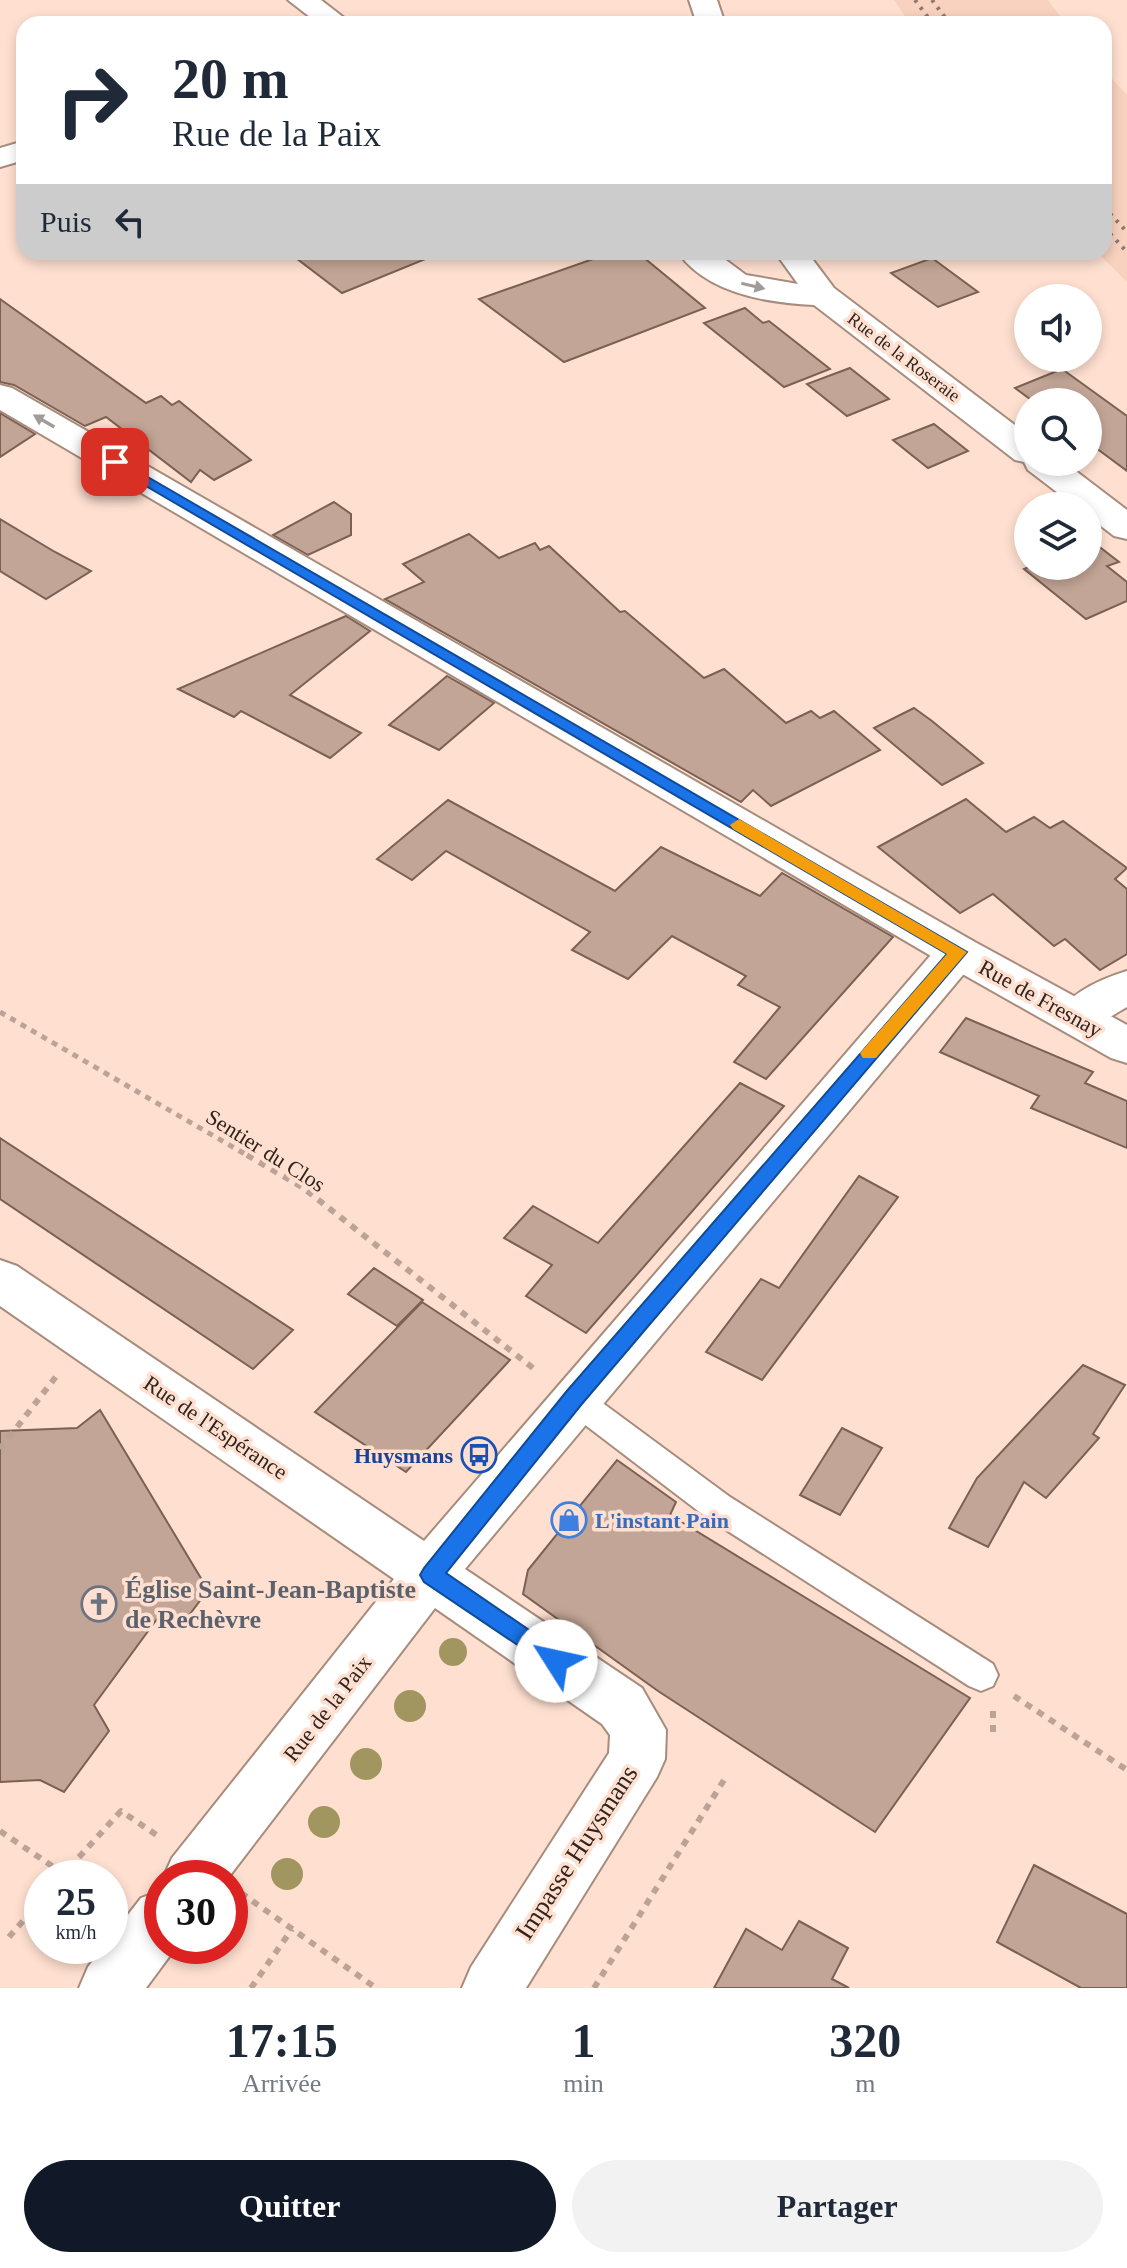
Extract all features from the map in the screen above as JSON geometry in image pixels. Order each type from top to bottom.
[{"type":"street","points":[[302,0],[326,16]]},
{"type":"street","points":[[705,260],[735,282],[789,294],[822,295]]},
{"type":"street","name":"Rue de la Roseraie","points":[[797,260],[822,295],[1014,441]]},
{"type":"street","name":"Rue de Fresnay","points":[[0,395],[958,952],[1127,1046]]},
{"type":"street","points":[[1059,476],[1127,528]]},
{"type":"street","name":"Rue de la Paix","points":[[221,1860],[431,1575],[574,1399],[958,952]]},
{"type":"street","points":[[1078,1017],[1127,987]]},
{"type":"street","name":"Rue de l'Espérance","points":[[0,1280],[431,1575]]},
{"type":"street","name":"Impasse Huysmans","points":[[431,1575],[622,1706],[638,1730],[637,1759],[492,1988]]},
{"type":"street","points":[[109,1988],[144,1942]]},
{"type":"lane","points":[[574,1399],[718,1507],[981,1675]]},
{"type":"path","name":"Sentier du Clos","points":[[0,1012],[302,1187],[574,1399]]},
{"type":"path","points":[[0,1449],[85,1338]]},
{"type":"path","points":[[981,1675],[1127,1770]]},
{"type":"path","points":[[594,1988],[724,1780]]},
{"type":"path","points":[[77,1860],[121,1811],[186,1860]]},
{"type":"path","points":[[0,1831],[40,1860]]},
{"type":"path","points":[[248,1902],[376,1988]]},
{"type":"path","points":[[9,1937],[24,1920]]},
{"type":"path","points":[[251,1988],[292,1929]]},
{"type":"shaded area","points":[[894,0],[1048,0],[1060,16],[905,16]]},
{"type":"shaded area","points":[[1112,79],[1127,95],[1127,282],[1105,260],[1112,260]]},
{"type":"building","points":[[299,260],[423,260],[342,293]]},
{"type":"building","points":[[590,260],[647,260],[705,308],[564,362],[479,299]]},
{"type":"building","points":[[935,260],[978,292],[938,307],[891,273]]},
{"type":"building","points":[[0,299],[146,403],[161,396],[172,405],[179,401],[251,460],[214,480],[200,470],[191,482],[106,417],[85,426],[14,385],[0,382]]},
{"type":"building","points":[[745,308],[763,323],[769,321],[830,369],[784,387],[704,323]]},
{"type":"building","points":[[850,368],[889,399],[847,416],[807,384]]},
{"type":"building","points":[[1055,372],[1066,372],[1088,388],[1015,388]]},
{"type":"building","points":[[1102,398],[1127,416],[1127,471],[1102,452]]},
{"type":"building","points":[[0,413],[35,434],[0,457]]},
{"type":"building","points":[[934,424],[968,451],[928,468],[893,440]]},
{"type":"building","points":[[334,502],[351,514],[351,535],[308,555],[273,535]]},
{"type":"building","points":[[0,519],[91,571],[46,599],[0,571]]},
{"type":"building","points":[[469,534],[499,558],[535,543],[540,550],[549,546],[620,612],[625,611],[704,678],[724,669],[786,723],[811,711],[820,718],[834,711],[880,750],[771,806],[753,790],[741,802],[385,599],[424,582],[403,564]]},
{"type":"building","points":[[1102,549],[1119,562],[1107,566],[1127,582],[1127,601],[1086,619],[1038,580],[1102,580]]},
{"type":"building","points":[[346,616],[370,631],[290,695],[361,733],[330,758],[241,711],[234,717],[178,689]]},
{"type":"building","points":[[447,676],[494,703],[439,750],[389,725]]},
{"type":"building","points":[[914,708],[983,763],[942,785],[874,728]]},
{"type":"building","points":[[966,799],[1006,832],[1034,817],[1050,828],[1063,821],[1127,868],[1115,879],[1127,889],[1127,954],[1100,970],[1065,939],[1054,946],[993,894],[960,913],[878,847]]},
{"type":"building","points":[[448,800],[615,891],[661,847],[760,896],[782,873],[893,937],[766,1079],[734,1062],[780,1007],[738,985],[746,976],[672,936],[628,979],[572,950],[590,932],[446,851],[412,880],[377,859]]},
{"type":"building","points":[[966,1018],[1093,1072],[1085,1083],[1127,1101],[1127,1148],[1031,1108],[1039,1096],[940,1052]]},
{"type":"building","points":[[740,1083],[784,1106],[586,1333],[526,1296],[552,1265],[504,1238],[533,1206],[598,1243]]},
{"type":"building","points":[[0,1138],[293,1330],[253,1369],[0,1199]]},
{"type":"building","points":[[859,1176],[898,1197],[762,1380],[706,1352],[761,1279],[779,1288]]},
{"type":"building","points":[[374,1268],[423,1300],[397,1326],[348,1294]]},
{"type":"building","points":[[422,1302],[510,1360],[406,1472],[315,1412]]},
{"type":"building","points":[[1083,1365],[1125,1385],[1093,1434],[1099,1438],[1046,1498],[1024,1482],[988,1547],[949,1528],[977,1478]]},
{"type":"building","name":"Église Saint-Jean-Baptiste de Rechèvre","points":[[100,1410],[208,1590],[187,1618],[157,1619],[94,1705],[109,1731],[64,1792],[40,1780],[0,1782],[0,1431],[77,1428]]},
{"type":"building","points":[[842,1428],[882,1448],[840,1515],[800,1495]]},
{"type":"building","points":[[617,1460],[676,1502],[670,1515],[970,1698],[875,1832],[658,1691],[523,1594],[528,1570]]},
{"type":"building","points":[[1034,1865],[1127,1914],[1127,1988],[1081,1988],[997,1942]]},
{"type":"building","points":[[799,1921],[848,1948],[832,1979],[849,1988],[714,1988],[746,1929],[782,1950]]},
{"type":"railway","points":[[915,0],[927,16]]},
{"type":"railway","points":[[932,0],[944,16]]},
{"type":"railway","points":[[1112,216],[1127,232]]},
{"type":"railway","points":[[1112,236],[1127,252]]},
{"type":"slow traffic","points":[[739,825],[958,952],[870,1053]]},
{"type":"place","name":"Huysmans","points":[[479,1455]]},
{"type":"place","name":"L'instant Pain","points":[[569,1520]]},
{"type":"place","name":"Église Saint-Jean-Baptiste de Rechèvre","points":[[99,1604]]},
{"type":"route","points":[[115,462],[958,952],[574,1399],[469,1524],[431,1575],[556,1661]]}]
